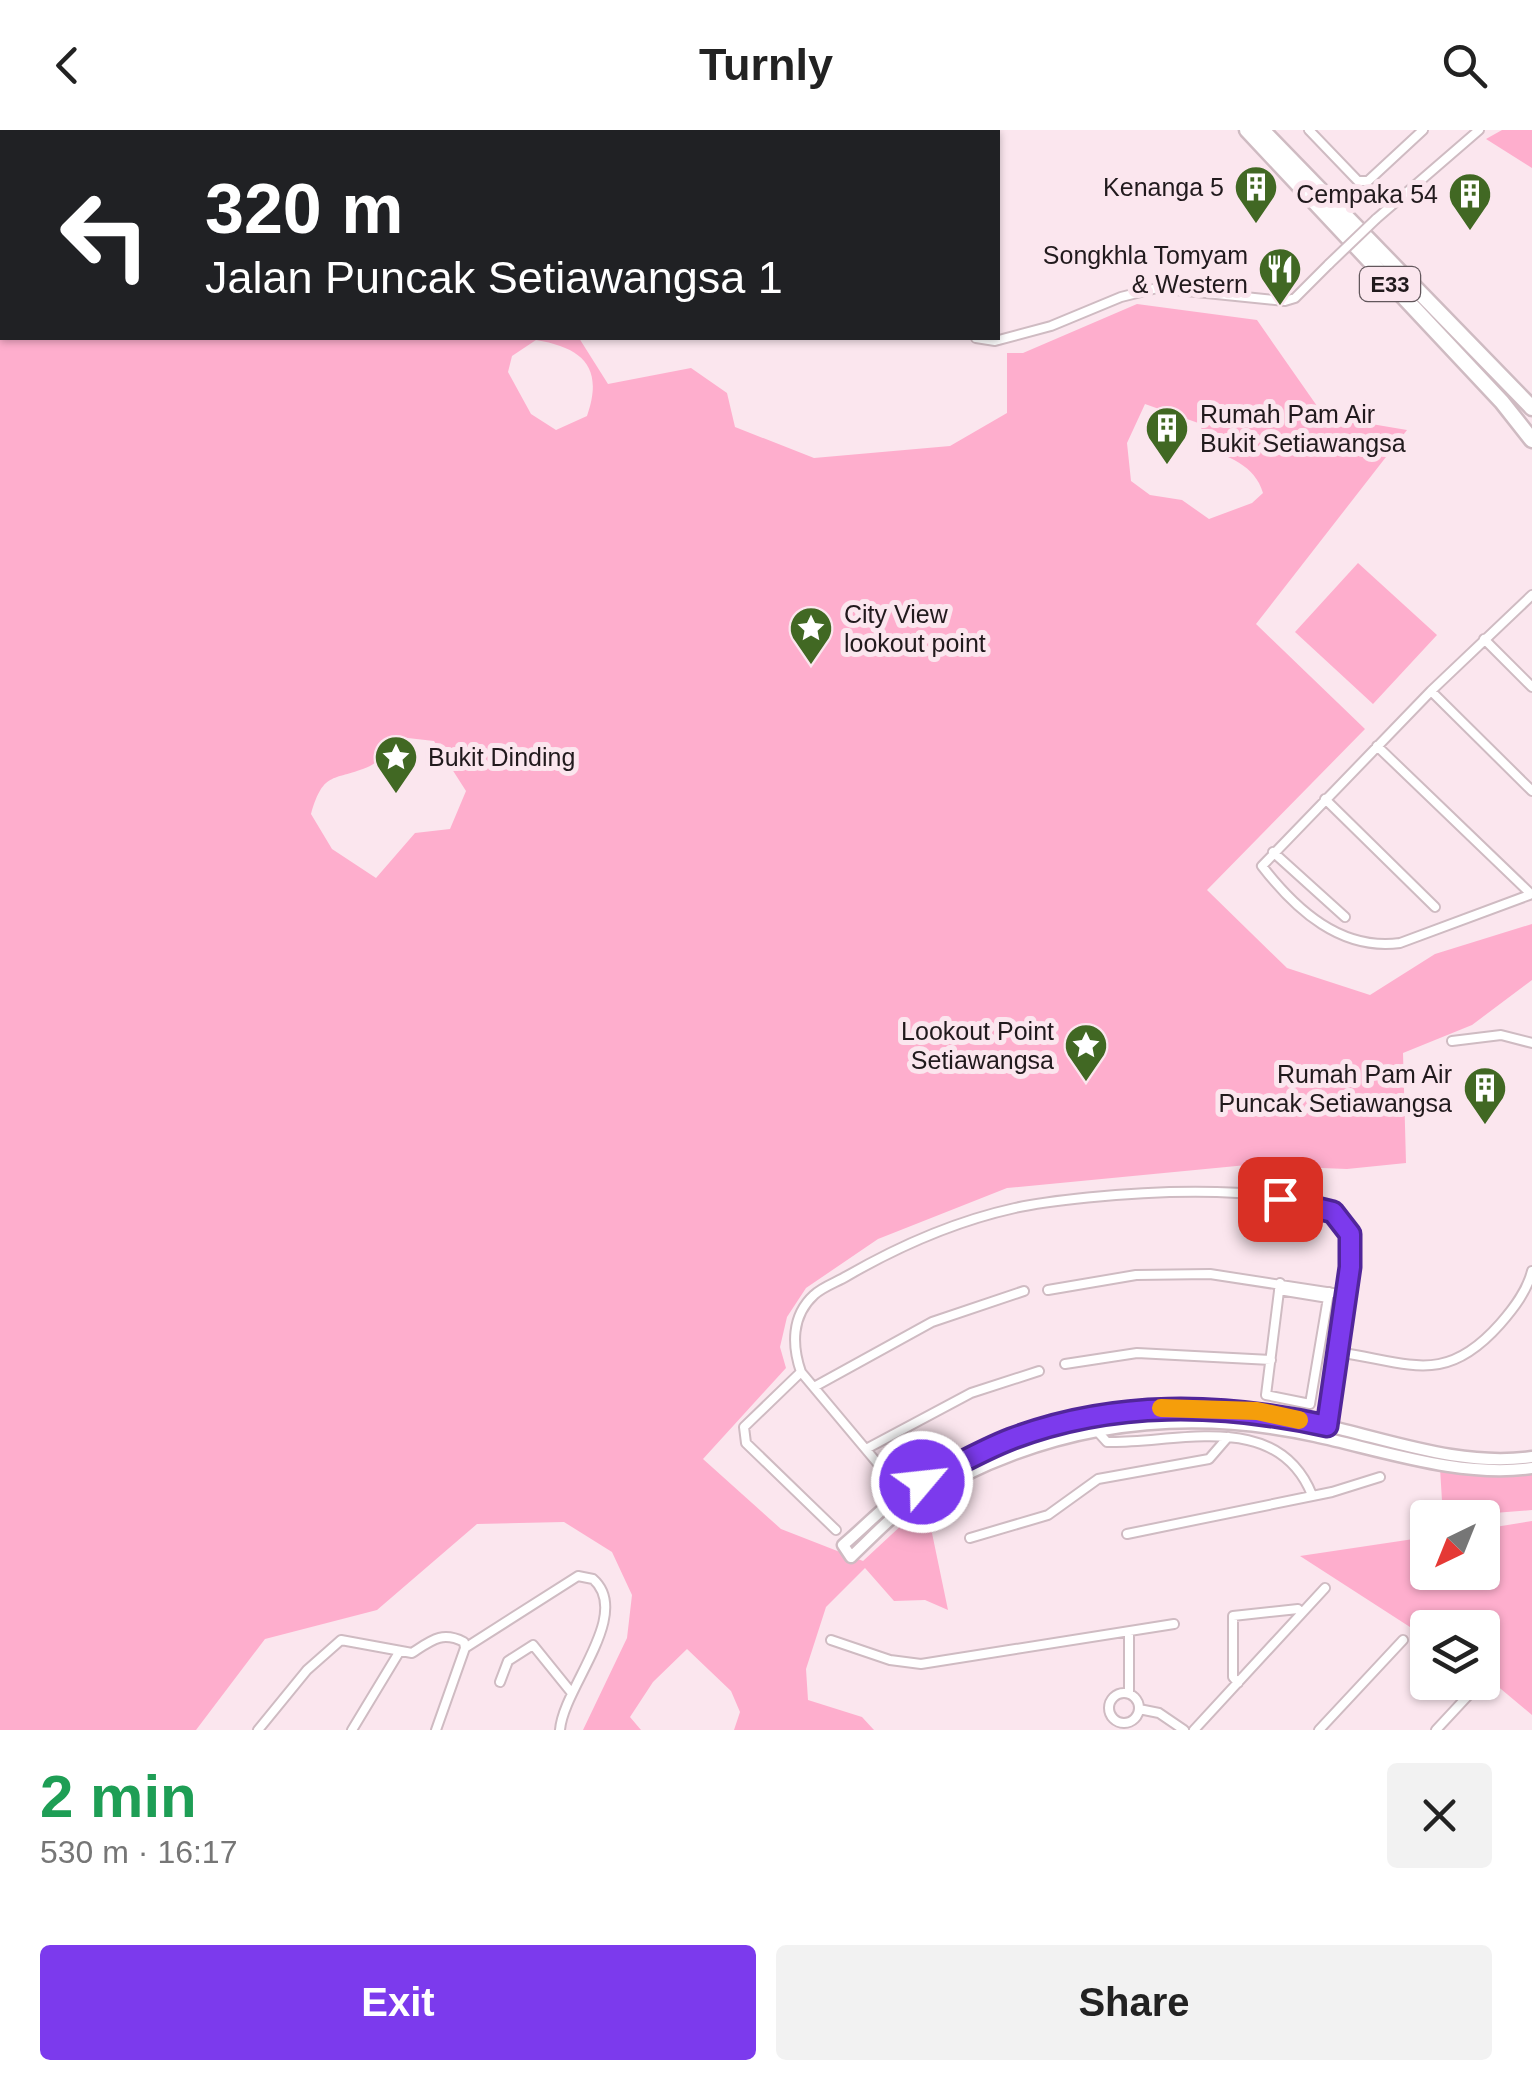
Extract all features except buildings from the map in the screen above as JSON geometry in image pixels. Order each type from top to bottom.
[{"type":"highway","name":"E33","points":[[1247,130],[1502,402],[1532,440]]},
{"type":"highway","name":"E33","points":[[1262,130],[1532,408]]},
{"type":"street","points":[[1309,130],[1358,182],[1368,181],[1424,130]]},
{"type":"street","points":[[1000,340],[1038,330],[1121,296],[1157,288],[1285,301],[1295,298],[1376,219],[1479,130]]},
{"type":"street","points":[[1377,746],[1531,894],[1400,943],[1378,946],[1335,935],[1262,868],[1273,852],[1377,746],[1431,691],[1532,595]]},
{"type":"street","points":[[1484,639],[1532,687]]},
{"type":"street","points":[[1431,691],[1532,790]]},
{"type":"street","points":[[1325,799],[1435,906]]},
{"type":"street","points":[[1273,852],[1345,917]]},
{"type":"street","points":[[1452,1041],[1500,1034],[1532,1043]]},
{"type":"street","points":[[906,1497],[802,1372],[792,1346],[799,1318],[814,1295],[892,1250],[1014,1208],[1062,1200],[1248,1193],[1312,1204],[1333,1212],[1350,1234],[1346,1295],[1326,1432]]},
{"type":"street","points":[[1338,1352],[1434,1366],[1461,1360],[1512,1311],[1532,1271]]},
{"type":"street","points":[[1048,1290],[1136,1275],[1210,1274],[1346,1295]]},
{"type":"street","points":[[1280,1286],[1266,1395],[1310,1404],[1329,1295]]},
{"type":"street","points":[[814,1387],[932,1322],[1024,1291]]},
{"type":"street","points":[[1064,1364],[1137,1353],[1270,1360]]},
{"type":"street","points":[[866,1448],[971,1393],[1040,1371]]},
{"type":"street","points":[[802,1372],[744,1428],[746,1443],[836,1530]]},
{"type":"street","points":[[1532,1456],[1486,1458],[1415,1449],[1326,1432],[1257,1423],[1202,1420],[1096,1429],[1002,1456],[906,1497],[851,1556],[843,1546],[906,1497],[1011,1439],[1050,1426],[1131,1410],[1257,1411],[1326,1432],[1404,1458],[1500,1470],[1532,1468]]},
{"type":"street","points":[[1096,1429],[1107,1442],[1188,1434],[1228,1437],[1285,1457],[1304,1476],[1312,1495]]},
{"type":"street","points":[[970,1538],[1048,1514],[1108,1476],[1209,1460],[1228,1437]]},
{"type":"street","points":[[1127,1534],[1380,1478]]},
{"type":"street","points":[[465,1648],[578,1576],[594,1579],[604,1594],[604,1620],[596,1648],[571,1692],[560,1730]]},
{"type":"street","points":[[1194,1730],[1326,1588]]},
{"type":"street","points":[[1238,1683],[1233,1677],[1233,1616],[1298,1610],[1302,1613]]},
{"type":"street","points":[[830,1640],[890,1660],[921,1664],[1174,1624]]},
{"type":"street","points":[[1129,1632],[1129,1694],[1139,1709],[1159,1714],[1184,1730]]},
{"type":"street","points":[[258,1730],[307,1670],[341,1640],[398,1654],[412,1653],[443,1635],[464,1642],[465,1648],[436,1730]]},
{"type":"street","points":[[1318,1730],[1403,1640]]},
{"type":"street","points":[[500,1682],[508,1661],[532,1645],[571,1692]]},
{"type":"street","points":[[352,1730],[398,1654]]},
{"type":"street","points":[[1129,1694],[1112,1699],[1114,1718],[1127,1722],[1139,1709]]},
{"type":"street","points":[[1436,1730],[1464,1700]]},
{"type":"shaded area","points":[[1502,130],[1532,130],[1532,168],[1486,139]]},
{"type":"shaded area","points":[[1137,304],[1257,320],[1324,416],[1407,430],[1256,624],[1365,729],[1207,890],[1287,968],[1370,995],[1435,954],[1532,924],[1532,980],[1472,1025],[1403,1053],[1406,1163],[1347,1169],[1247,1165],[1007,1188],[878,1239],[806,1288],[787,1317],[780,1347],[786,1368],[703,1459],[781,1529],[863,1561],[919,1509],[927,1509],[948,1610],[925,1600],[894,1601],[865,1568],[826,1607],[806,1669],[808,1700],[862,1717],[874,1730],[734,1730],[740,1712],[731,1691],[687,1649],[653,1682],[630,1717],[641,1730],[583,1730],[627,1638],[632,1595],[612,1552],[564,1522],[477,1524],[377,1610],[265,1639],[196,1730],[0,1730],[0,340],[536,340],[580,340],[608,384],[691,368],[727,393],[735,427],[814,458],[950,446],[1007,413],[1007,353],[1023,353]],"holes":[[[536,340],[577,355],[591,373],[593,385],[587,416],[556,430],[531,414],[508,372],[512,356]],[[1145,404],[1201,424],[1203,448],[1231,458],[1247,469],[1263,493],[1252,503],[1209,519],[1182,500],[1150,495],[1131,481],[1127,443]],[[399,737],[434,741],[466,791],[450,829],[415,833],[376,878],[332,849],[311,814],[326,783],[370,766]]]},
{"type":"shaded area","points":[[1358,563],[1437,635],[1373,704],[1295,632]]},
{"type":"shaded area","points":[[1440,1468],[1532,1470],[1532,1510],[1500,1513],[1500,1500],[1442,1500]]},
{"type":"shaded area","points":[[1532,1521],[1532,1715],[1500,1688],[1500,1610],[1410,1610],[1410,1627],[1300,1556],[1410,1540],[1410,1590],[1500,1590],[1500,1526]]},
{"type":"slow traffic","points":[[1161,1408],[1257,1411],[1299,1420]]},
{"type":"place","name":"Kenanga 5","points":[[1256,225]]},
{"type":"place","name":"Cempaka 54","points":[[1470,232]]},
{"type":"place","name":"Songkhla Tomyam & Western","points":[[1280,307]]},
{"type":"place","name":"Rumah Pam Air Bukit Setiawangsa","points":[[1167,466]]},
{"type":"place","name":"City View lookout point","points":[[811,666]]},
{"type":"place","name":"Bukit Dinding","points":[[396,795]]},
{"type":"place","name":"Lookout Point Setiawangsa","points":[[1086,1083]]},
{"type":"place","name":"Rumah Pam Air Puncak Setiawangsa","points":[[1485,1126]]},
{"type":"route","points":[[922,1482],[1011,1439],[1050,1426],[1131,1410],[1257,1411],[1327,1426],[1350,1267],[1350,1234],[1333,1212],[1280,1199]]}]
